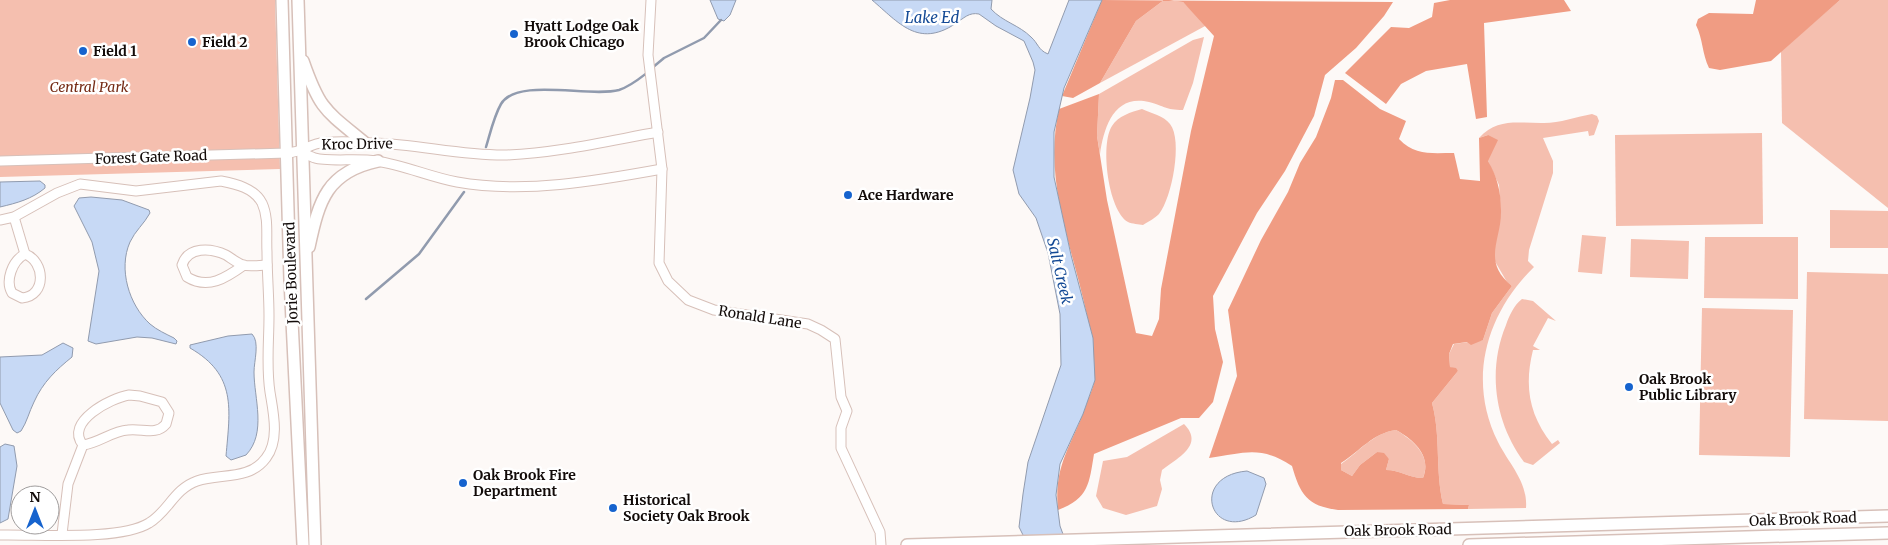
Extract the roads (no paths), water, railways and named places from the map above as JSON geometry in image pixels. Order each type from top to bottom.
[{"type":"main road","name":"Jorie Boulevard","points":[[282,0],[303,540]]},
{"type":"main road","name":"Jorie Boulevard","points":[[298,0],[308,361],[317,543]]},
{"type":"main road","points":[[300,50],[315,95],[321,104],[342,126],[365,142]]},
{"type":"main road","points":[[306,263],[320,205],[330,187],[343,173],[358,165],[378,161]]},
{"type":"main road","points":[[295,361],[308,361]]},
{"type":"main road","name":"Oak Brook Road","points":[[907,545],[1888,516]]},
{"type":"main road","name":"Oak Brook Road","points":[[1469,545],[1888,533]]},
{"type":"main road","points":[[296,545],[303,540]]},
{"type":"street","name":"Ronald Lane","points":[[651,0],[650,80],[662,168],[659,262],[668,281],[688,300],[714,310],[808,324],[835,339],[841,397],[847,411],[841,428],[841,448],[880,532],[881,545]]},
{"type":"street","name":"Kroc Drive","points":[[302,152],[316,144],[365,142],[506,155],[546,152],[658,132]]},
{"type":"street","name":"Forest Gate Road","points":[[0,161],[302,152]]},
{"type":"street","name":"Kroc Drive","points":[[302,152],[316,159],[355,158],[378,161],[457,182],[513,186],[565,184],[662,168]]},
{"type":"street","points":[[0,220],[14,217],[57,193],[80,184],[136,191],[221,181],[250,190],[261,202],[266,214],[269,317],[267,375],[274,426],[273,441],[266,458],[252,470],[243,474],[214,477],[190,484],[174,496],[158,517],[134,530],[108,534],[0,535]]},
{"type":"street","points":[[14,217],[25,254]]},
{"type":"street","points":[[244,265],[226,278],[209,283],[187,277],[182,265],[188,254],[209,250],[226,255],[244,265],[267,265]]},
{"type":"street","points":[[25,254],[31,256],[38,265],[40,283],[38,291],[34,295],[22,298],[12,293],[9,282],[16,261],[25,254]]},
{"type":"street","points":[[62,534],[68,484],[83,445],[116,432],[135,429],[157,431],[162,429],[168,419],[166,406],[162,402],[140,396],[116,398],[106,402],[98,406],[84,422],[79,438],[83,445]]},
{"type":"water","points":[[710,0],[736,0],[730,15],[724,21],[718,19]]},
{"type":"water","points":[[872,0],[992,0],[991,9],[1021,29],[1033,39],[1042,51],[1048,54],[1069,0],[1102,0],[1064,88],[1054,132],[1054,177],[1071,255],[1093,338],[1095,380],[1083,414],[1060,464],[1056,495],[1060,526],[1067,545],[1028,545],[1019,527],[1028,462],[1061,365],[1060,314],[1048,253],[1036,218],[1019,194],[1013,170],[1030,98],[1035,70],[1033,62],[1024,41],[996,26],[979,14],[969,15],[942,31],[930,34],[920,33],[900,24]]},
{"type":"water","points":[[40,181],[45,185],[45,188],[40,192],[24,200],[0,207],[0,182]]},
{"type":"water","points":[[91,197],[122,200],[149,210],[150,213],[132,238],[127,252],[125,264],[128,286],[136,307],[143,316],[150,324],[174,338],[177,341],[176,344],[152,338],[137,337],[96,344],[88,341],[99,271],[92,242],[74,206],[79,198]]},
{"type":"water","points":[[252,334],[256,342],[254,372],[258,426],[252,446],[246,455],[231,460],[226,456],[229,408],[223,382],[216,370],[205,358],[190,348],[190,345],[228,336]]},
{"type":"water","points":[[63,343],[73,348],[72,357],[46,382],[32,406],[23,428],[17,433],[13,430],[0,403],[0,357],[42,355]]},
{"type":"water","points":[[5,444],[14,446],[17,466],[14,485],[10,485],[8,519],[0,523],[0,447]]},
{"type":"water","points":[[1247,471],[1264,478],[1266,484],[1256,515],[1240,521],[1227,521],[1218,515],[1213,505],[1212,495],[1217,484],[1229,475]]},
{"type":"waterway","points":[[652,68],[664,58],[704,38],[721,20]]},
{"type":"waterway","points":[[486,147],[492,125],[501,104],[509,96],[538,90],[591,92],[619,90],[648,72]]},
{"type":"waterway","points":[[366,299],[419,254],[464,192]]},
{"type":"place","name":"Hyatt Lodge Oak Brook Chicago","points":[[514,34]]},
{"type":"place","name":"Field 2","points":[[192,42]]},
{"type":"place","name":"Field 1","points":[[83,51]]},
{"type":"place","name":"Ace Hardware","points":[[848,195]]},
{"type":"place","name":"Oak Brook Public Library","points":[[1629,387]]},
{"type":"place","name":"Oak Brook Fire Department","points":[[463,483]]},
{"type":"place","name":"Historical Society Oak Brook","points":[[613,508]]},
{"type":"water label","name":"Lake Ed","points":[[932,17]]},
{"type":"water label","name":"Salt Creek","points":[[1060,271]]},
{"type":"park label","name":"Central Park","points":[[89,87]]}]
